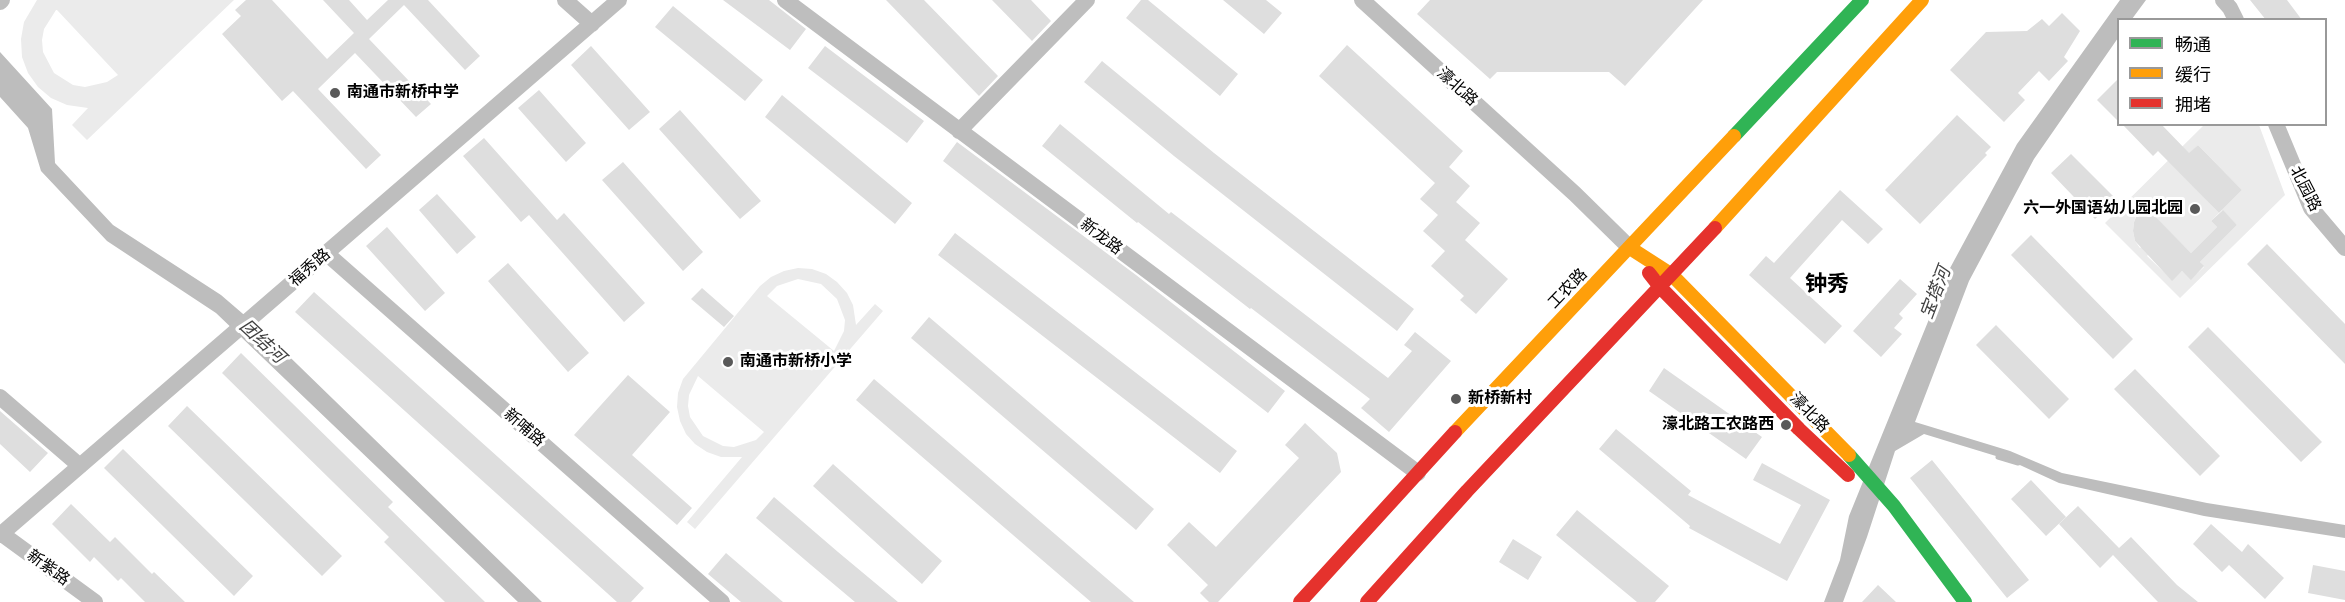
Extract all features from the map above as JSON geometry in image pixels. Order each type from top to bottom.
[{"type":"main road","name":"工农路","points":[[1300,602],[1862,0]]},
{"type":"main road","points":[[1367,602],[1467,491],[1672,274],[1922,0]]},
{"type":"main road","name":"濠北路","points":[[1630,248],[1672,274],[1847,464],[1894,506],[1965,602]]},
{"type":"main road","name":"濠北路","points":[[1630,248],[1660,287],[1798,429],[1847,464],[1857,486]]},
{"type":"main road","points":[[1905,545],[1949,602]]},
{"type":"street","points":[[564,0],[592,24]]},
{"type":"street","name":"福秀路","points":[[1,535],[620,0]]},
{"type":"street","name":"新龙路","points":[[785,0],[1418,473]]},
{"type":"street","points":[[959,131],[1087,0]]},
{"type":"street","name":"濠北路","points":[[1362,0],[1575,194],[1630,248]]},
{"type":"street","points":[[2223,0],[2235,18]]},
{"type":"street","name":"北园路","points":[[2277,126],[2312,208],[2345,248]]},
{"type":"street","name":"新哺路","points":[[326,253],[722,602]]},
{"type":"street","points":[[0,397],[80,466]]},
{"type":"street","name":"新紫路","points":[[1,535],[95,602]]},
{"type":"shaded area","points":[[37,0],[234,0],[87,140],[72,125],[88,108],[67,105],[51,98],[38,87],[28,73],[22,57],[21,39],[24,22]],"holes":[[[57,10],[118,75],[107,82],[85,87],[73,85],[54,73],[43,52],[42,40],[44,29]]]},
{"type":"shaded area","name":"六一外国语幼儿园北园","points":[[2203,126],[2259,126],[2285,195],[2180,298],[2105,223]],"holes":[[[2198,145],[2242,190],[2222,210],[2237,225],[2200,262],[2204,267],[2191,279],[2182,271],[2172,280],[2147,256],[2158,244],[2152,237],[2140,248],[2135,241],[2133,231],[2136,211],[2143,205],[2191,253],[2217,227],[2211,221],[2219,213],[2175,167]]]},
{"type":"shaded area","points":[[798,268],[812,269],[826,274],[837,282],[847,293],[853,305],[856,325],[875,304],[883,311],[695,529],[687,522],[742,457],[721,457],[695,444],[686,434],[680,421],[677,407],[678,393],[683,379],[760,286],[771,277]],"holes":[[[798,279],[821,284],[837,299],[845,320],[844,331],[834,351],[767,296],[777,286]],[[698,376],[764,432],[756,440],[734,447],[723,446],[703,436],[690,417],[688,406],[689,395]]]},
{"type":"water","points":[[2120,0],[2146,0],[2133,18],[2117,18],[2117,39],[2034,159],[1969,281],[1915,422],[2010,451],[2062,473],[2207,503],[2345,525],[2345,538],[2204,516],[2059,483],[2009,460],[1924,434],[1895,451],[1843,602],[1824,602],[1840,560],[1849,516],[1949,270],[2017,144]]},
{"type":"water","name":"团结河","points":[[0,52],[52,109],[55,163],[113,225],[221,295],[264,332],[542,602],[518,602],[216,313],[107,241],[41,171],[28,128],[0,97]]},
{"type":"building","points":[[246,0],[272,0],[327,59],[354,33],[323,0],[349,0],[367,20],[388,0],[428,0],[480,56],[465,70],[404,5],[369,39],[431,104],[416,117],[355,53],[318,89],[381,155],[366,169],[293,91],[282,101],[222,34],[241,16],[235,10]]},
{"type":"building","points":[[723,0],[769,0],[806,29],[790,50]]},
{"type":"building","points":[[886,0],[924,0],[998,76],[979,96]]},
{"type":"building","points":[[992,0],[1031,0],[1051,21],[1032,41]]},
{"type":"building","points":[[1141,0],[1148,0],[1238,74],[1220,96],[1126,18]]},
{"type":"building","points":[[1223,0],[1266,0],[1282,13],[1264,34]]},
{"type":"building","points":[[1430,0],[1703,0],[1625,86],[1609,72],[1497,72],[1490,79],[1417,14]]},
{"type":"building","points":[[2250,0],[2287,0],[2300,18],[2264,18]]},
{"type":"building","points":[[673,6],[763,80],[745,101],[655,27]]},
{"type":"building","points":[[2062,13],[2080,31],[2064,57],[2068,61],[2049,81],[2039,71],[2018,93],[2025,100],[2004,122],[1950,70],[1986,32],[2027,31],[2042,19],[2049,26]]},
{"type":"building","points":[[1347,45],[1463,151],[1449,167],[1470,186],[1456,202],[1480,223],[1465,240],[1508,279],[1476,314],[1460,300],[1464,296],[1431,266],[1445,251],[1423,231],[1438,215],[1420,199],[1435,183],[1319,76]]},
{"type":"building","points":[[591,46],[650,112],[629,130],[571,65]]},
{"type":"building","points":[[825,46],[924,121],[907,143],[808,68]]},
{"type":"building","points":[[1102,61],[1214,153],[1414,309],[1397,331],[1174,156],[1084,82]]},
{"type":"building","points":[[2117,80],[2117,120],[2097,100]]},
{"type":"building","points":[[539,90],[586,143],[566,162],[518,108]]},
{"type":"building","points":[[782,95],[912,203],[895,224],[765,117]]},
{"type":"building","points":[[680,110],[761,201],[740,219],[659,129]]},
{"type":"building","points":[[1957,115],[1991,147],[1985,153],[1987,155],[1920,224],[1885,190]]},
{"type":"building","points":[[1060,124],[1169,214],[1171,212],[1388,378],[1412,351],[1404,345],[1415,332],[1451,361],[1389,432],[1361,408],[1370,399],[1137,223],[1042,146]]},
{"type":"building","points":[[2124,126],[2163,126],[2189,153],[2198,145],[2242,190],[2219,213],[2158,151],[2153,156]]},
{"type":"building","points":[[484,138],[557,220],[564,213],[645,303],[624,322],[529,215],[521,222],[463,156]]},
{"type":"building","points":[[957,142],[1136,275],[1285,391],[1268,413],[943,161]]},
{"type":"building","points":[[2071,154],[2116,199],[2095,219],[2051,173]]},
{"type":"building","points":[[623,162],[703,252],[683,271],[602,180]]},
{"type":"building","points":[[1840,190],[1883,229],[1868,244],[1842,220],[1790,278],[1842,326],[1825,344],[1749,275],[1766,256],[1774,263]]},
{"type":"building","points":[[437,194],[476,237],[457,254],[419,210]]},
{"type":"building","points":[[2142,203],[2191,253],[2217,227],[2211,221],[2223,210],[2237,225],[2200,262],[2204,266],[2191,280],[2182,271],[2172,281],[2135,241],[2134,222]]},
{"type":"building","points":[[387,227],[445,293],[425,311],[366,246]]},
{"type":"building","points":[[955,233],[1237,451],[1220,473],[938,255]]},
{"type":"building","points":[[2031,235],[2133,339],[2113,359],[2011,255]]},
{"type":"building","points":[[2267,244],[2345,324],[2345,364],[2247,264]]},
{"type":"building","points":[[508,263],[589,353],[568,372],[488,281]]},
{"type":"building","points":[[1900,279],[1917,294],[1899,314],[1903,318],[1894,328],[1902,334],[1881,357],[1853,331]]},
{"type":"building","points":[[702,288],[734,316],[724,327],[691,299]]},
{"type":"building","points":[[314,292],[644,588],[631,602],[617,602],[295,312]]},
{"type":"building","points":[[929,317],[1154,509],[1136,530],[911,338]]},
{"type":"building","points":[[1996,325],[2069,399],[2049,419],[1976,345]]},
{"type":"building","points":[[2208,327],[2322,442],[2301,462],[2188,347]]},
{"type":"building","points":[[241,353],[393,502],[388,507],[485,602],[445,602],[384,542],[389,537],[222,373]]},
{"type":"building","points":[[1664,368],[1762,437],[1746,459],[1649,391]]},
{"type":"building","points":[[2135,369],[2220,456],[2200,476],[2114,389]]},
{"type":"building","points":[[628,375],[670,412],[632,455],[692,508],[677,525],[574,435]]},
{"type":"building","points":[[874,379],[1134,602],[1091,602],[856,400]]},
{"type":"building","points":[[187,406],[342,556],[322,576],[168,426]]},
{"type":"building","points":[[0,411],[48,453],[30,472],[0,444]]},
{"type":"building","points":[[1305,423],[1337,453],[1341,472],[1218,602],[1209,602],[1200,593],[1208,585],[1167,545],[1189,522],[1216,547],[1299,458],[1285,445]]},
{"type":"building","points":[[1616,429],[1691,491],[1688,495],[1780,544],[1801,505],[1753,480],[1762,463],[1830,500],[1787,581],[1689,528],[1690,526],[1599,449]]},
{"type":"building","points":[[123,449],[253,576],[234,596],[104,468]]},
{"type":"building","points":[[1932,460],[2029,580],[2007,598],[1910,478]]},
{"type":"building","points":[[833,464],[942,561],[922,584],[813,486]]},
{"type":"building","points":[[2031,480],[2066,517],[2046,536],[2011,499]]},
{"type":"building","points":[[774,497],[898,602],[855,602],[811,565],[756,518]]},
{"type":"building","points":[[71,504],[110,542],[115,537],[152,574],[154,572],[185,602],[145,602],[121,578],[118,581],[94,557],[90,562],[52,524]]},
{"type":"building","points":[[2078,506],[2119,548],[2131,537],[2177,585],[2198,602],[2158,602],[2113,555],[2100,568],[2059,524]]},
{"type":"building","points":[[1577,510],[1669,586],[1655,602],[1637,602],[1556,535]]},
{"type":"building","points":[[2211,524],[2242,552],[2248,544],[2284,578],[2265,599],[2229,565],[2222,572],[2193,544]]},
{"type":"building","points":[[1513,539],[1542,557],[1528,580],[1499,562]]},
{"type":"building","points":[[726,553],[783,602],[741,602],[708,574]]},
{"type":"building","points":[[2313,565],[2345,571],[2345,600],[2308,593]]},
{"type":"building","points":[[1878,585],[1896,602],[1862,602]]},
{"type":"waterway","points":[[1998,457],[2018,463]]},
{"type":"traffic: fast","points":[[1734,136],[1862,0]]},
{"type":"traffic: fast","points":[[1849,455],[1894,506],[1965,602]]},
{"type":"traffic: slow","points":[[1715,228],[1922,0]]},
{"type":"traffic: slow","points":[[1455,432],[1734,136]]},
{"type":"traffic: slow","points":[[1630,248],[1672,275],[1849,455]]},
{"type":"traffic: jam","points":[[1367,602],[1467,491],[1715,228]]},
{"type":"traffic: jam","points":[[1649,273],[1799,429],[1848,475]]},
{"type":"traffic: jam","points":[[1300,602],[1455,432]]},
{"type":"place","name":"南通市新桥中学","points":[[335,93]]},
{"type":"place","name":"六一外国语幼儿园北园","points":[[2195,209]]},
{"type":"place","name":"南通市新桥小学","points":[[728,362]]},
{"type":"place","name":"新桥新村","points":[[1456,399]]},
{"type":"place","name":"濠北路工农路西","points":[[1786,425]]},
{"type":"district","name":"钟秀","points":[[1827,285]]},
{"type":"water label","name":"宝塔河","points":[[1936,293]]}]
